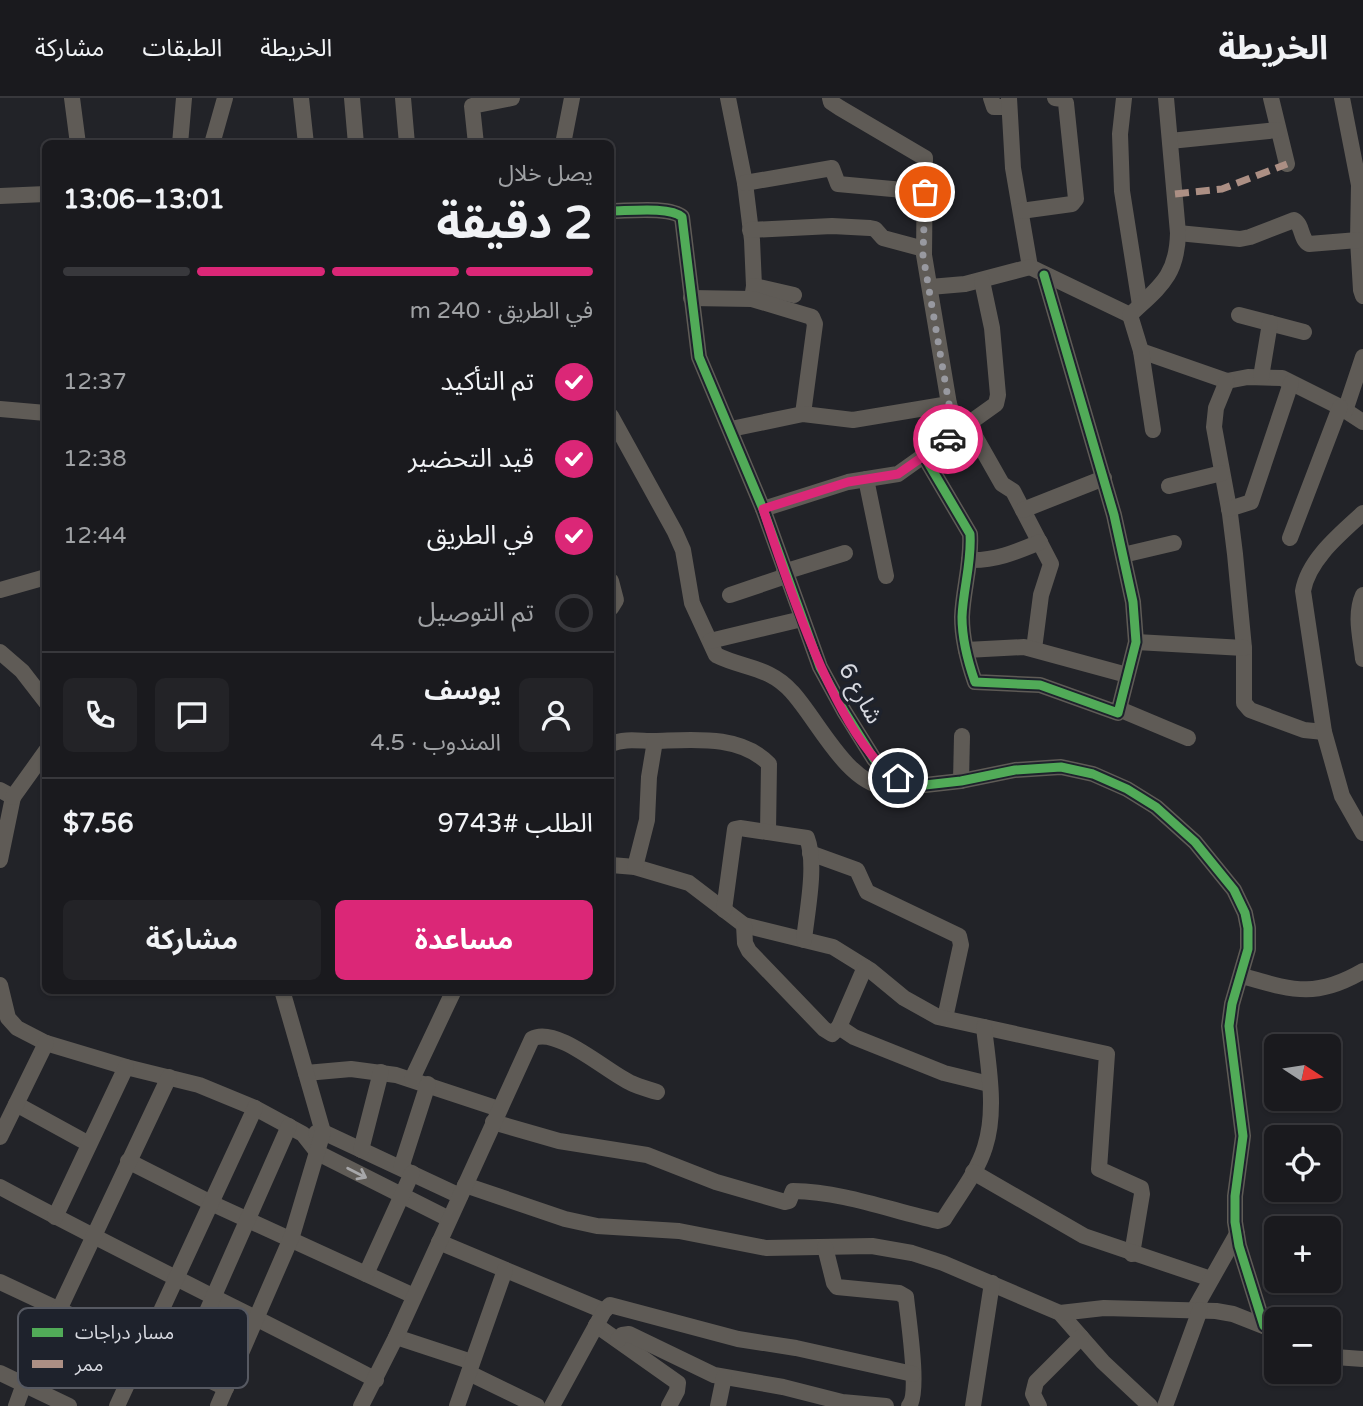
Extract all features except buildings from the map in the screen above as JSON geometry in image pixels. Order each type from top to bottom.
[{"type":"street","points":[[72,98],[77,140]]},
{"type":"street","points":[[180,140],[184,98]]},
{"type":"street","points":[[213,140],[225,98]]},
{"type":"street","points":[[301,98],[306,140]]},
{"type":"street","points":[[352,98],[356,140]]},
{"type":"street","points":[[404,98],[407,140]]},
{"type":"street","points":[[475,140],[469,102],[512,98]]},
{"type":"street","points":[[564,140],[572,98]]},
{"type":"street","points":[[728,98],[745,183],[752,240],[753,292]]},
{"type":"street","points":[[830,98],[831,102],[840,108],[922,155],[926,164],[924,249],[949,404],[1002,484],[1011,489],[1051,564],[1041,595],[1034,649]]},
{"type":"street","points":[[925,456],[970,534],[962,615],[966,650],[977,684],[1018,682],[1040,685],[1115,713],[1119,709],[1136,642],[1133,602],[1104,478],[1037,271],[1021,211],[1013,168],[1009,103],[994,107],[991,98]]},
{"type":"street","points":[[1021,211],[1072,204],[1076,199],[1066,103],[1055,98]]},
{"type":"street","points":[[1124,98],[1120,134],[1122,191],[1135,310],[1153,430]]},
{"type":"street","points":[[1135,310],[1166,280],[1174,266],[1178,233],[1166,98]]},
{"type":"street","points":[[1270,98],[1287,164]]},
{"type":"street","points":[[1342,98],[1359,184],[1358,240],[1363,296]]},
{"type":"street","points":[[1170,141],[1278,130]]},
{"type":"street","points":[[745,183],[832,168],[838,184],[925,192]]},
{"type":"street","points":[[0,196],[42,194]]},
{"type":"street","name":"شارع 6","points":[[614,211],[668,211],[678,213],[682,217],[699,357],[763,509],[820,667],[874,759],[898,778]]},
{"type":"street","points":[[1178,233],[1240,239],[1294,220],[1299,224],[1304,241],[1309,244],[1358,240]]},
{"type":"street","points":[[750,230],[832,226],[870,228],[875,229],[883,238],[924,249]]},
{"type":"street","points":[[930,287],[1037,271],[1135,310]]},
{"type":"street","points":[[763,509],[848,482],[898,474],[996,404],[998,395],[992,328],[982,281]]},
{"type":"street","points":[[753,292],[814,320],[803,414]]},
{"type":"street","points":[[691,298],[753,292],[794,295]]},
{"type":"street","points":[[1239,315],[1304,332]]},
{"type":"street","points":[[1261,377],[1270,323]]},
{"type":"street","points":[[1141,351],[1227,381],[1261,377],[1282,378],[1363,422]]},
{"type":"street","points":[[1290,538],[1363,357]]},
{"type":"street","points":[[1227,381],[1214,417],[1229,509],[1244,648],[1243,699],[1246,707],[1304,730],[1324,732]]},
{"type":"street","points":[[1229,509],[1251,502],[1292,383]]},
{"type":"street","points":[[731,429],[803,414],[853,420],[949,404]]},
{"type":"street","points":[[0,409],[42,412]]},
{"type":"street","points":[[614,421],[683,550],[692,603],[716,655],[774,676],[792,691],[848,764],[866,780],[885,787],[898,778],[925,785],[1015,770],[1061,767],[1093,774],[1127,789],[1156,807],[1195,842],[1234,890],[1245,913],[1248,928],[1248,949],[1232,1004],[1229,1026],[1243,1136],[1234,1196],[1237,1234],[1264,1312]]},
{"type":"street","points":[[1169,486],[1222,473]]},
{"type":"street","points":[[1023,510],[1104,478]]},
{"type":"street","points":[[866,480],[886,576]]},
{"type":"street","points":[[1361,522],[1312,566],[1305,579],[1303,592],[1324,732],[1342,796],[1363,833]]},
{"type":"street","points":[[969,560],[1001,558],[1040,542]]},
{"type":"street","points":[[1123,555],[1174,543]]},
{"type":"street","points":[[730,595],[845,553]]},
{"type":"street","points":[[2,592],[42,578]]},
{"type":"street","points":[[1363,595],[1359,603],[1363,659]]},
{"type":"street","points":[[710,641],[802,619]]},
{"type":"street","points":[[1136,642],[1244,648]]},
{"type":"street","points":[[966,650],[1015,647],[1034,649],[1127,675]]},
{"type":"street","points":[[0,652],[22,671],[42,697]]},
{"type":"street","points":[[1119,709],[1188,738]]},
{"type":"street","points":[[961,781],[962,736]]},
{"type":"street","points":[[614,743],[698,739],[747,748],[767,761],[768,832]]},
{"type":"street","points":[[635,867],[647,820],[649,777],[655,741]]},
{"type":"street","points":[[0,860],[6,794],[42,755]]},
{"type":"street","points":[[724,910],[733,833],[740,828],[807,838],[810,853],[804,940]]},
{"type":"street","points":[[810,853],[857,870],[867,892],[959,936],[961,945],[945,1018]]},
{"type":"street","points":[[614,865],[635,867],[689,883],[744,925],[833,947],[866,967],[904,998],[938,1017],[1107,1054],[1099,1169],[1141,1188],[1132,1254]]},
{"type":"street","points":[[744,925],[745,943],[755,960],[832,1034],[839,1027],[866,967]]},
{"type":"street","points":[[1242,976],[1302,991],[1331,985],[1363,971]]},
{"type":"street","points":[[0,985],[8,1018],[17,1028],[46,1043],[126,1067],[200,1085],[255,1108],[296,1130],[318,1153],[449,1219]]},
{"type":"street","points":[[248,1339],[291,1240],[323,1132],[283,994]]},
{"type":"street","points":[[412,1080],[452,994]]},
{"type":"street","points":[[839,1027],[854,1037],[944,1073],[989,1084]]},
{"type":"street","points":[[306,1073],[351,1069],[381,1072],[428,1084],[559,1141],[647,1155],[716,1182],[785,1202],[793,1191],[820,1193],[864,1201],[938,1221],[944,1219],[985,1147],[989,1126],[989,1084],[984,1027]]},
{"type":"street","points":[[361,1406],[376,1380],[532,1039],[541,1036],[576,1048],[632,1084],[657,1092]]},
{"type":"street","points":[[0,1138],[46,1043]]},
{"type":"street","points":[[55,1217],[126,1067]]},
{"type":"street","points":[[361,1150],[381,1072]]},
{"type":"street","points":[[59,1308],[169,1077]]},
{"type":"street","points":[[366,1275],[401,1195],[428,1084]]},
{"type":"street","points":[[16,1104],[89,1144]]},
{"type":"street","points":[[163,1308],[255,1108]]},
{"type":"street","points":[[296,1130],[323,1132],[406,1171],[462,1191],[597,1226],[679,1231],[766,1248],[872,1246],[912,1253],[965,1270],[1060,1313],[1103,1362],[1150,1406]]},
{"type":"street","points":[[207,1308],[248,1220],[296,1130]]},
{"type":"street","points":[[128,1161],[211,1203],[414,1296]]},
{"type":"street","points":[[973,1172],[1084,1236],[1211,1279]]},
{"type":"street","points":[[0,1187],[93,1237],[240,1308]]},
{"type":"street","points":[[1165,1406],[1197,1310],[1237,1234]]},
{"type":"street","points":[[439,1242],[505,1270],[600,1318],[618,1340],[678,1383],[669,1406]]},
{"type":"street","points":[[825,1247],[837,1287],[899,1293],[906,1297],[914,1400],[909,1406]]},
{"type":"street","points":[[457,1406],[505,1270]]},
{"type":"street","points":[[0,1282],[52,1308]]},
{"type":"street","points":[[973,1406],[992,1283]]},
{"type":"street","points":[[552,1406],[608,1306],[738,1339],[796,1348],[913,1374]]},
{"type":"street","points":[[1060,1313],[1104,1308],[1197,1310],[1233,1314],[1264,1327]]},
{"type":"street","points":[[248,1312],[376,1380]]},
{"type":"street","points":[[618,1340],[622,1335],[629,1334],[714,1375],[783,1387],[842,1402],[887,1406]]},
{"type":"street","points":[[396,1337],[470,1368],[537,1406]]},
{"type":"street","points":[[1039,1406],[1033,1394],[1036,1382],[1081,1337]]},
{"type":"street","points":[[1341,1357],[1363,1359]]},
{"type":"street","points":[[0,1373],[18,1381]]},
{"type":"street","points":[[718,1406],[724,1377]]},
{"type":"street","points":[[16,1406],[23,1388]]},
{"type":"street","points":[[32,1388],[69,1406]]},
{"type":"street","points":[[117,1406],[125,1388]]},
{"type":"street","points":[[218,1406],[226,1388]]},
{"type":"marked path","points":[[1175,194],[1222,189],[1287,164]]},
{"type":"cycle path","points":[[614,211],[659,210],[682,217],[699,357],[763,509],[820,667],[874,759],[885,770],[909,783],[925,785],[1015,770],[1061,767],[1093,774],[1127,789],[1156,807],[1195,842],[1234,890],[1245,913],[1248,928],[1248,949],[1232,1004],[1229,1026],[1243,1136],[1235,1196],[1235,1222],[1239,1246],[1264,1326]]},
{"type":"cycle path","points":[[924,456],[970,534],[962,625],[975,682],[1040,685],[1118,713],[1136,642],[1133,602],[1114,515],[1044,275]]},
{"type":"way so far","points":[[925,192],[923,255],[949,404],[958,432],[948,439]]},
{"type":"route","points":[[898,778],[874,759],[820,667],[763,509],[848,482],[898,474],[948,439]]}]
